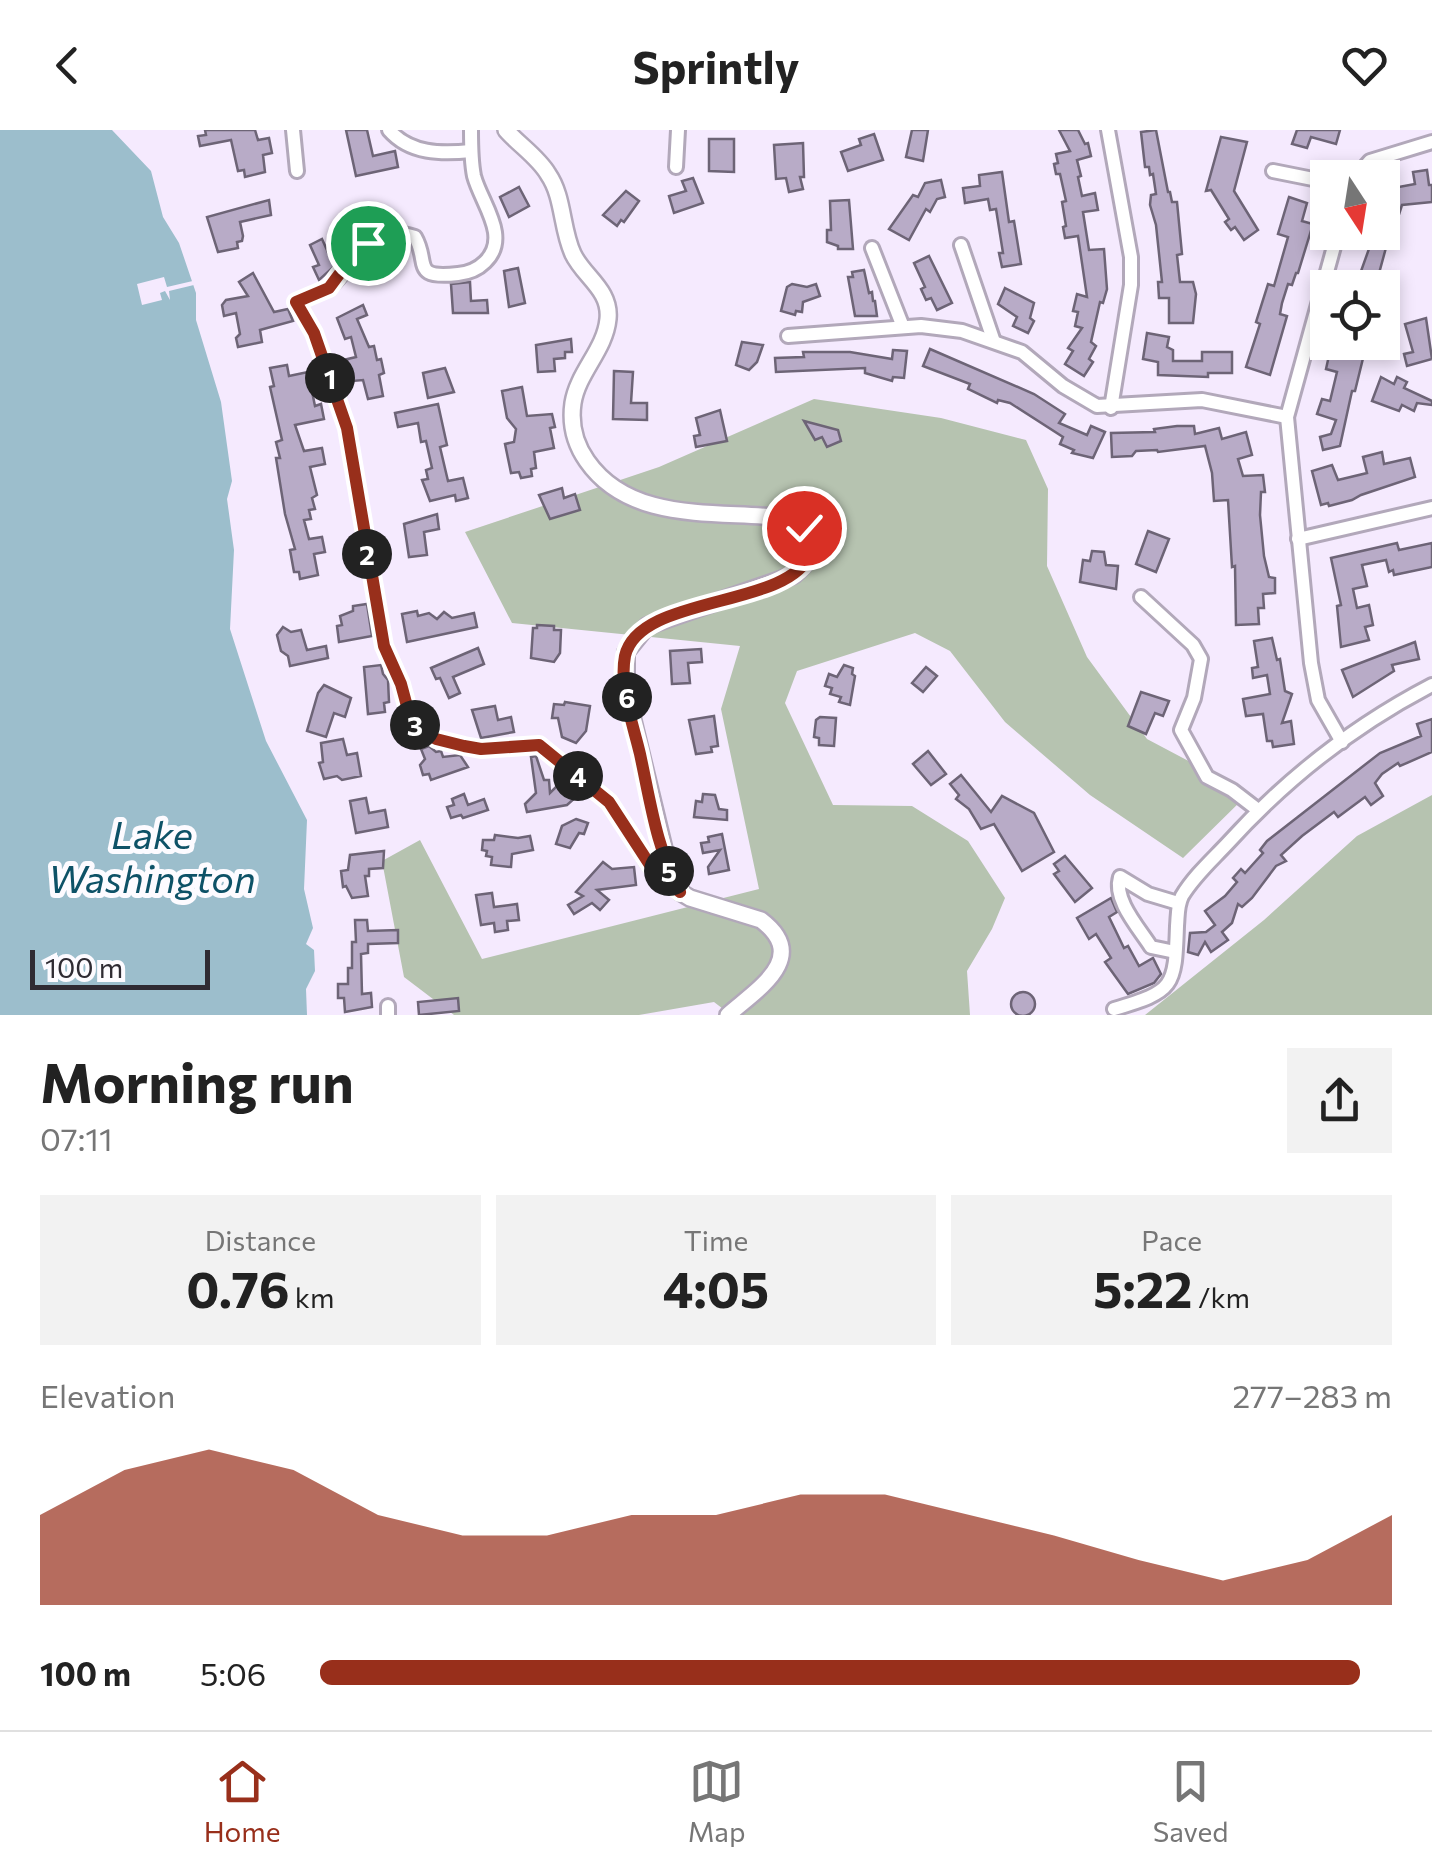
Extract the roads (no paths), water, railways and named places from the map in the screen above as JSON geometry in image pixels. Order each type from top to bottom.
[{"type":"street","points":[[293,130],[297,171]]},
{"type":"street","points":[[389,130],[420,150],[471,151]]},
{"type":"street","points":[[471,130],[474,174],[496,238],[488,260],[469,272],[435,274],[425,271],[421,264],[415,237],[387,236],[362,248],[329,288],[296,302],[314,333],[347,428],[384,646],[401,684],[411,721],[420,730],[436,739],[481,749],[539,745],[609,802],[650,865],[680,892],[701,903],[761,920],[776,935],[781,954],[774,973],[728,1015]]},
{"type":"street","points":[[506,130],[546,170],[558,194],[564,231],[574,255],[608,306],[606,332],[574,398],[573,428],[585,458],[610,487],[638,503],[784,518],[804,528],[812,546],[808,561],[794,575],[647,626],[626,652],[626,692],[651,805],[670,874],[680,892]]},
{"type":"street","points":[[676,167],[678,130]]},
{"type":"street","points":[[1108,130],[1131,257],[1132,285],[1110,408]]},
{"type":"street","points":[[1373,160],[1432,142]]},
{"type":"street","points":[[1273,171],[1310,178]]},
{"type":"street","points":[[961,245],[993,340]]},
{"type":"street","points":[[872,248],[903,327]]},
{"type":"street","points":[[1333,250],[1287,417],[1315,685],[1324,713],[1342,742]]},
{"type":"street","points":[[788,336],[903,327],[962,331],[993,340],[1037,362],[1081,399],[1097,406],[1202,400],[1287,417]]},
{"type":"street","points":[[1298,539],[1432,508]]},
{"type":"street","points":[[1141,597],[1194,645],[1201,658],[1194,698],[1181,730],[1208,777],[1258,810]]},
{"type":"street","points":[[1114,1010],[1141,1003],[1168,987],[1174,972],[1178,903],[1189,885],[1258,810],[1342,742],[1432,685]]},
{"type":"street","points":[[1175,952],[1152,947],[1118,892],[1118,880],[1120,877],[1148,894],[1178,903]]},
{"type":"water","name":"Lake Washington","points":[[0,130],[112,130],[151,171],[163,217],[179,243],[196,293],[196,320],[221,402],[232,481],[227,499],[234,550],[230,629],[266,741],[307,820],[304,889],[313,928],[306,944],[314,950],[315,971],[306,989],[307,1015],[0,1015]]}]
